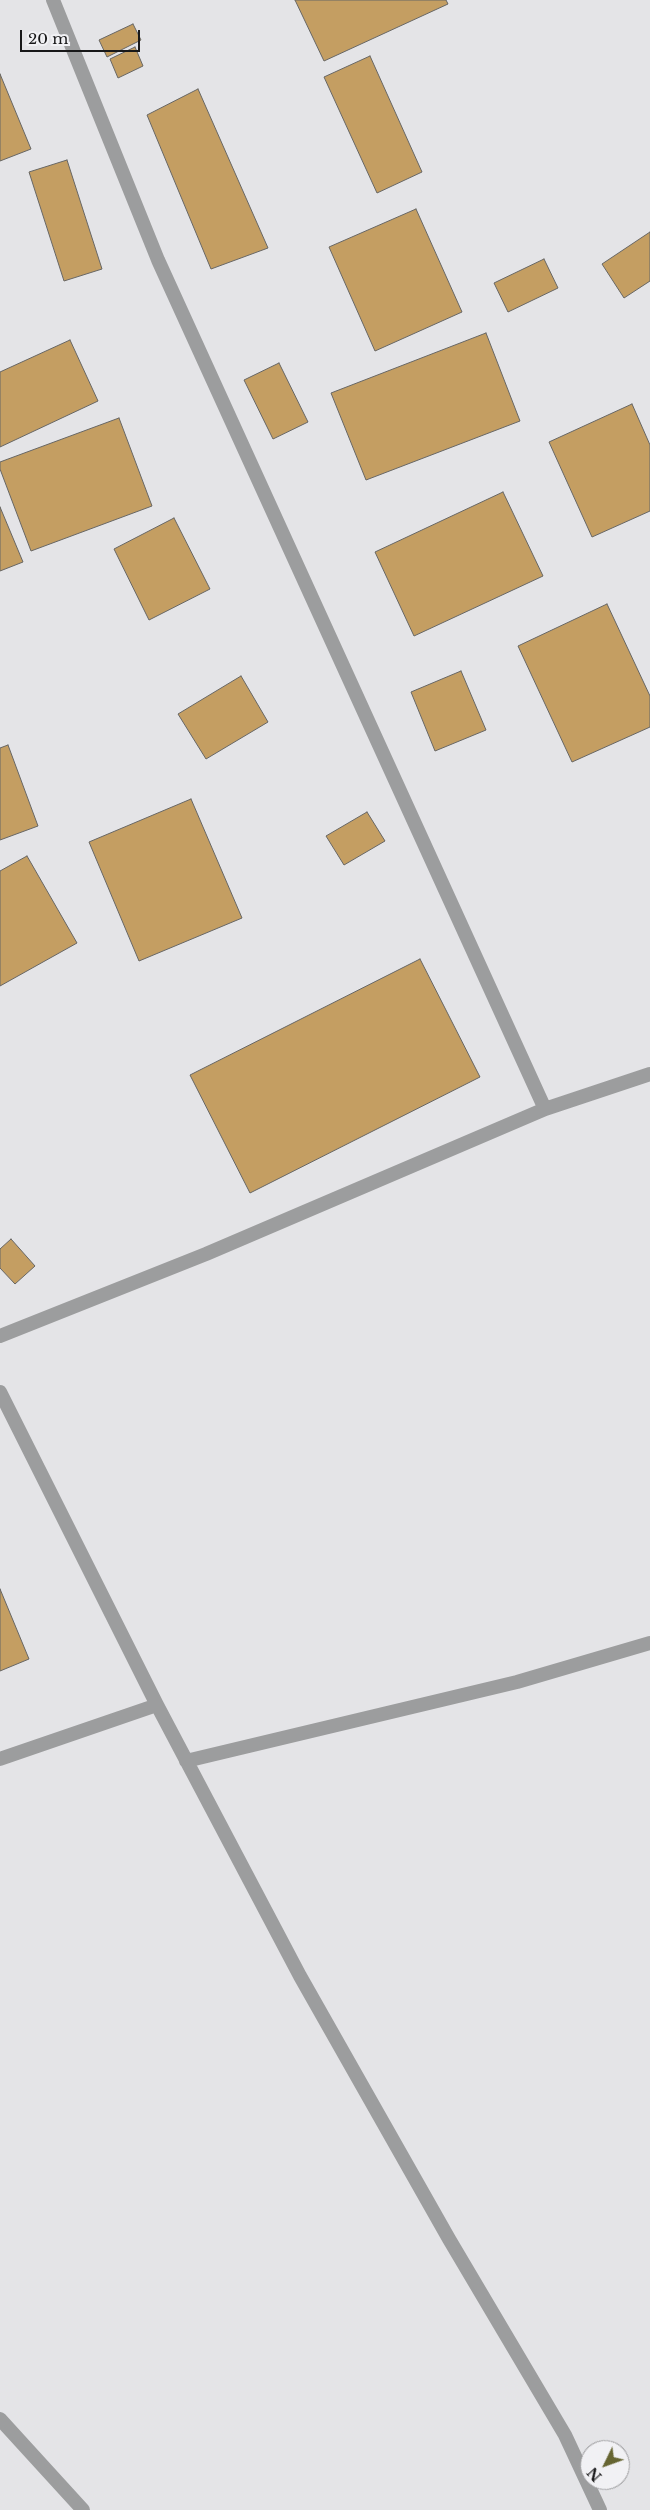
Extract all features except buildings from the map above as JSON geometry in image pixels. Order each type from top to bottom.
[{"type":"street","points":[[53,0],[158,260],[545,1110]]},
{"type":"street","points":[[0,1336],[206,1254],[545,1110],[650,1074]]},
{"type":"street","points":[[0,1392],[157,1705],[304,1984],[444,2230],[565,2435],[600,2510]]},
{"type":"street","points":[[186,1761],[517,1682],[650,1643]]},
{"type":"street","points":[[0,1759],[157,1705]]},
{"type":"street","points":[[0,2419],[83,2510]]}]
